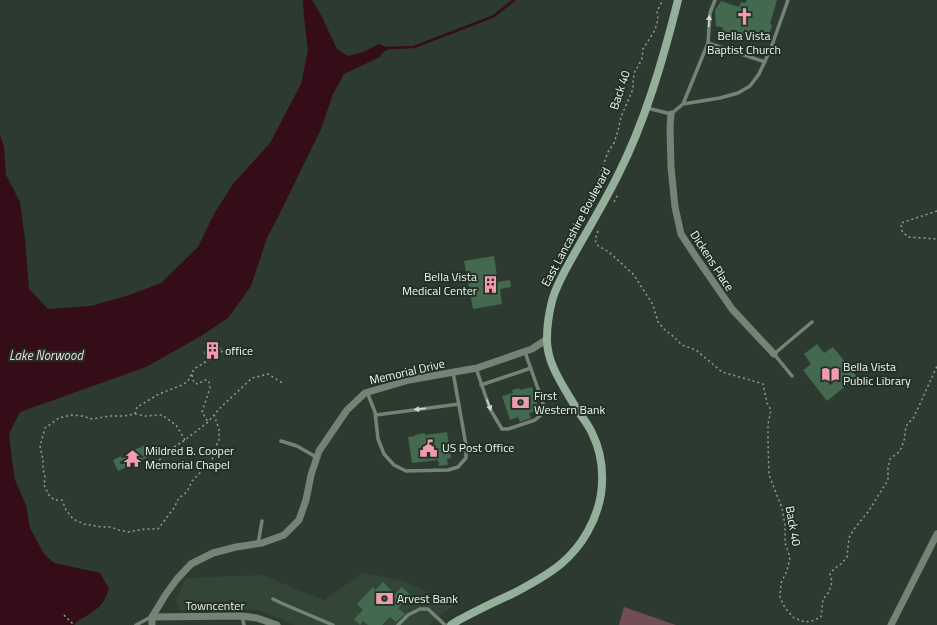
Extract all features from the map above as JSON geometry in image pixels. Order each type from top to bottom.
[{"type":"main road","name":"East Lancashire Boulevard","points":[[452,625],[459,620],[536,582],[562,564],[578,546],[591,525],[599,506],[602,484],[602,464],[599,452],[592,433],[562,386],[548,351],[546,339],[548,317],[554,294],[562,277],[616,178],[629,150],[646,107],[667,42],[678,0]]},
{"type":"street","name":"Dickens Place","points":[[671,114],[671,167],[675,207],[681,234],[732,310],[774,354]]},
{"type":"street","name":"Memorial Drive","points":[[152,617],[177,579],[191,564],[213,553],[236,547],[258,544],[284,536],[299,520],[306,500],[311,475],[320,452],[347,410],[365,392],[409,380],[476,368],[525,352],[546,339]]},
{"type":"street","points":[[891,625],[937,534]]},
{"type":"street","name":"Towncenter","points":[[152,617],[242,616],[256,618],[277,625]]},
{"type":"street","points":[[152,617],[152,625]]},
{"type":"lane","points":[[646,107],[671,114],[683,104],[708,42],[710,13],[715,0]]},
{"type":"lane","points":[[683,104],[720,98],[738,93],[750,86],[759,74],[765,62],[788,0]]},
{"type":"lane","points":[[708,42],[765,62]]},
{"type":"lane","points":[[792,376],[774,354],[812,322]]},
{"type":"lane","points":[[476,368],[495,419],[502,429],[508,430],[535,420],[544,411],[544,406],[525,352]]},
{"type":"lane","points":[[482,385],[531,368]]},
{"type":"lane","points":[[367,392],[376,415],[378,439],[384,454],[394,465],[406,471],[448,470],[458,467],[466,458],[466,445],[453,372]]},
{"type":"lane","points":[[376,415],[458,404]]},
{"type":"lane","points":[[281,441],[297,446],[317,458]]},
{"type":"lane","points":[[258,544],[262,521]]},
{"type":"lane","points":[[273,599],[333,625]]},
{"type":"lane","points":[[398,625],[408,615],[420,609],[428,609],[445,625]]},
{"type":"lane","points":[[242,616],[244,625]]},
{"type":"lane","points":[[136,625],[152,617]]},
{"type":"path","name":"Back 40","points":[[607,186],[599,177],[608,152],[614,143],[621,117],[633,89],[635,71],[642,58],[643,49],[656,30],[658,19],[657,11],[663,0]]},
{"type":"path","points":[[614,203],[618,196],[618,191]]},
{"type":"path","points":[[937,211],[901,223],[902,231],[908,236],[937,239]]},
{"type":"path","name":"Back 40","points":[[599,228],[595,240],[597,246],[609,252],[634,275],[653,305],[658,322],[664,329],[682,345],[696,350],[722,372],[763,384],[767,403],[771,410],[768,424],[770,475],[782,508],[785,526],[785,543],[790,557],[787,571],[781,583],[780,597],[785,608],[794,618],[805,622],[821,617],[823,599],[830,592],[832,582],[830,574],[847,557],[850,538],[854,529],[868,512],[888,480],[890,459],[900,451],[904,440],[906,426],[914,416],[937,366]]},
{"type":"path","points":[[135,414],[137,407],[159,394],[182,385],[188,381],[194,369],[223,351]]},
{"type":"path","points":[[151,466],[208,422],[221,407],[252,378],[268,374],[284,384]]},
{"type":"path","points":[[192,375],[194,382],[198,384],[205,380],[209,381],[210,388],[202,412],[208,422]]},
{"type":"path","points":[[185,440],[176,425],[162,415],[145,416],[135,414],[92,419],[71,415],[59,418],[45,428],[40,446],[45,477],[44,485],[49,495],[54,500],[62,500],[66,510],[73,519],[84,524],[111,527],[128,532],[145,529],[158,530],[174,508],[179,498],[188,492],[192,481],[212,461],[214,450],[219,440],[219,430],[214,415]]},
{"type":"path","points":[[64,615],[74,625]]},
{"type":"shaded area","points":[[363,573],[405,581],[453,606],[429,625],[295,625],[257,610],[237,608],[180,610],[176,600],[186,578],[262,575],[324,600]]},
{"type":"shaded area","points":[[624,607],[676,625],[619,625]]},
{"type":"water","name":"Lake Norwood","points":[[303,0],[312,0],[337,49],[348,56],[363,52],[379,44],[386,47],[380,57],[344,74],[333,94],[321,129],[267,238],[251,286],[228,318],[201,336],[146,367],[20,412],[9,434],[15,480],[26,505],[30,528],[44,554],[54,563],[100,573],[109,589],[100,606],[74,625],[0,625],[0,135],[4,147],[6,175],[20,202],[29,289],[48,309],[91,306],[129,295],[161,283],[198,247],[214,214],[233,184],[270,143],[301,84],[308,50]]},
{"type":"building","name":"Bella Vista Baptist Church","points":[[747,0],[777,0],[770,24],[772,25],[769,36],[766,36],[765,39],[744,32],[742,38],[728,34],[723,38],[718,33],[724,28],[716,26],[715,10],[721,1],[739,7],[741,2],[745,3]]},
{"type":"building","name":"Bella Vista Medical Center","points":[[494,256],[498,282],[510,280],[511,287],[500,289],[502,304],[473,309],[464,261]]},
{"type":"building","name":"office","points":[[218,343],[222,350],[207,359],[203,352]]},
{"type":"building","name":"Bella Vista Public Library","points":[[817,344],[824,353],[833,347],[857,377],[827,401],[803,370],[811,364],[804,354]]},
{"type":"building","name":"First Western Bank","points":[[532,387],[539,410],[529,413],[531,418],[520,422],[518,417],[510,420],[502,396],[513,393],[512,390]]},
{"type":"building","name":"US Post Office","points":[[447,432],[451,458],[447,459],[448,465],[439,466],[438,460],[412,463],[408,437],[425,433],[425,435]]},
{"type":"building","name":"Mildred B. Cooper Memorial Chapel","points":[[145,445],[150,456],[118,471],[113,460]]},
{"type":"building","name":"Arvest Bank","points":[[383,582],[395,594],[402,587],[410,595],[398,608],[405,614],[396,622],[390,617],[382,625],[368,625],[363,621],[360,625],[354,619],[363,610],[357,604],[373,587],[375,590]]},
{"type":"waterway","points":[[383,51],[388,48],[414,47],[453,32],[494,16],[514,0]]},
{"type":"place","name":"Bella Vista Baptist Church","points":[[744,17]]},
{"type":"place","name":"Bella Vista Medical Center","points":[[490,284]]},
{"type":"place","name":"office","points":[[212,351]]},
{"type":"place","name":"Bella Vista Public Library","points":[[830,374]]},
{"type":"place","name":"First Western Bank","points":[[521,403]]},
{"type":"place","name":"US Post Office","points":[[429,448]]},
{"type":"place","name":"Mildred B. Cooper Memorial Chapel","points":[[132,458]]},
{"type":"place","name":"Arvest Bank","points":[[384,599]]}]
